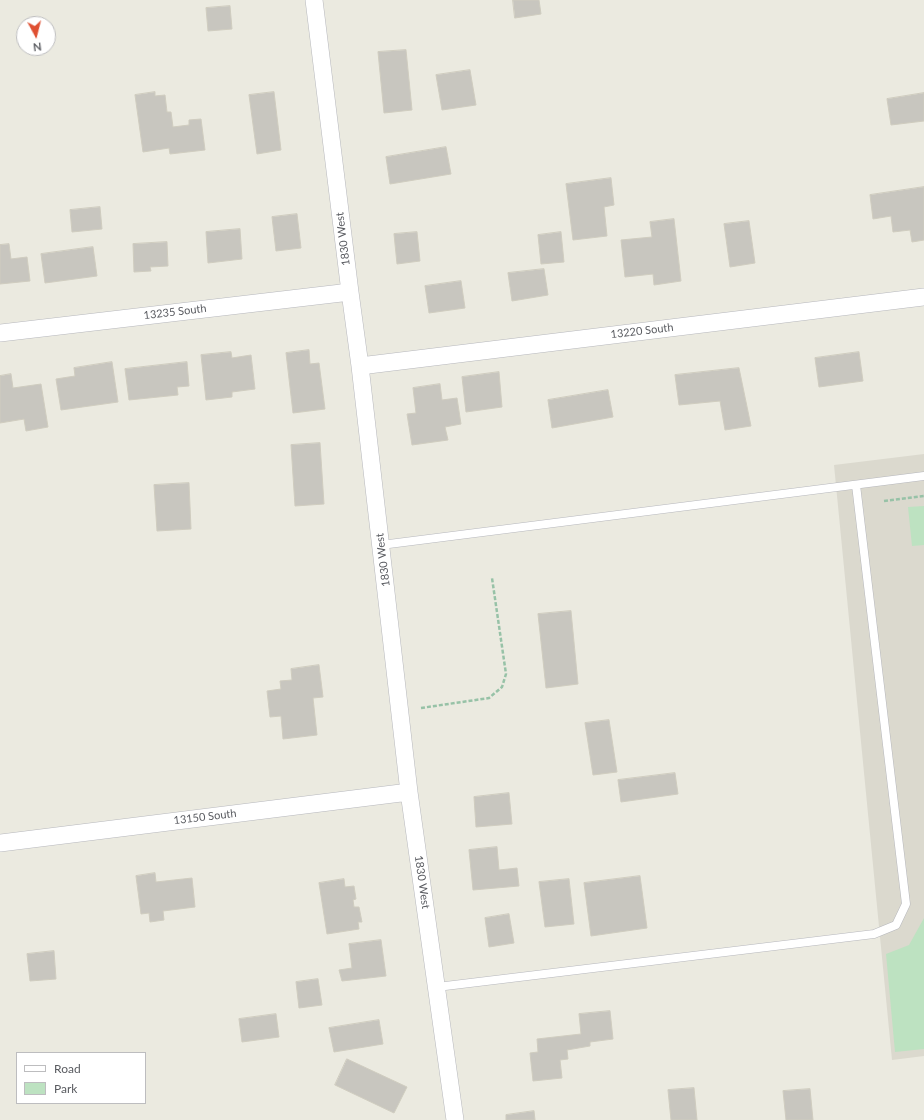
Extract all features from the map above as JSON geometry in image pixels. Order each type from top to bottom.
[{"type":"street","name":"1830 West","points":[[314,0],[360,366],[409,792],[455,1120]]},
{"type":"street","name":"13235 South","points":[[0,333],[350,292]]},
{"type":"street","name":"13220 South","points":[[360,366],[924,297]]},
{"type":"street","name":"13150 South","points":[[0,843],[409,792]]},
{"type":"lane","points":[[381,545],[924,476]]},
{"type":"lane","points":[[437,987],[874,934],[896,925],[906,904],[856,485]]},
{"type":"path","points":[[884,501],[924,496]]},
{"type":"path","points":[[421,708],[489,698],[502,687],[506,674],[492,578]]},
{"type":"shaded area","points":[[924,454],[924,1056],[892,1060],[834,465]]},
{"type":"green space","points":[[924,506],[924,545],[912,546],[908,507]]},
{"type":"green space","points":[[924,918],[924,1049],[895,1052],[886,954],[909,945]]},
{"type":"building","points":[[513,0],[539,0],[541,14],[515,18]]},
{"type":"building","points":[[230,6],[232,29],[208,31],[206,8]]},
{"type":"building","points":[[406,50],[412,110],[384,113],[378,52]]},
{"type":"building","points":[[470,70],[476,105],[442,110],[436,75]]},
{"type":"building","points":[[155,92],[155,96],[165,95],[167,112],[171,112],[173,127],[189,125],[189,120],[201,119],[205,150],[170,154],[169,148],[143,152],[135,95]]},
{"type":"building","points":[[274,92],[281,150],[257,154],[249,95]]},
{"type":"building","points":[[924,93],[924,121],[891,125],[887,99]]},
{"type":"building","points":[[446,147],[451,174],[390,184],[386,157]]},
{"type":"building","points":[[611,178],[614,205],[604,207],[607,236],[573,240],[566,184]]},
{"type":"building","points":[[924,187],[924,240],[912,242],[910,230],[893,232],[891,216],[873,219],[870,195]]},
{"type":"building","points":[[100,207],[102,229],[72,232],[70,210]]},
{"type":"building","points":[[297,214],[301,248],[276,251],[272,217]]},
{"type":"building","points":[[674,219],[681,281],[654,285],[653,274],[625,277],[621,240],[652,237],[650,222]]},
{"type":"building","points":[[749,221],[755,263],[730,267],[724,224]]},
{"type":"building","points":[[240,229],[242,259],[208,263],[206,232]]},
{"type":"building","points":[[417,232],[420,261],[397,264],[394,234]]},
{"type":"building","points":[[561,232],[564,262],[541,264],[538,235]]},
{"type":"building","points":[[167,242],[168,266],[150,267],[151,271],[134,272],[133,244]]},
{"type":"building","points":[[9,244],[11,259],[27,257],[30,281],[0,284],[0,245]]},
{"type":"building","points":[[93,247],[97,276],[45,283],[41,254]]},
{"type":"building","points":[[544,269],[548,295],[512,301],[508,273]]},
{"type":"building","points":[[461,281],[465,308],[429,313],[425,286]]},
{"type":"building","points":[[309,350],[310,364],[319,363],[325,409],[293,413],[286,353]]},
{"type":"building","points":[[231,352],[232,358],[251,355],[255,389],[232,392],[232,397],[206,400],[201,355]]},
{"type":"building","points":[[859,352],[863,381],[819,387],[815,358]]},
{"type":"building","points":[[112,362],[118,402],[61,410],[56,379],[75,376],[74,368]]},
{"type":"building","points":[[187,362],[189,386],[177,387],[178,395],[129,400],[125,369]]},
{"type":"building","points":[[739,368],[751,426],[725,430],[720,401],[679,405],[675,375]]},
{"type":"building","points":[[499,372],[502,407],[466,412],[462,377]]},
{"type":"building","points":[[11,374],[13,388],[41,384],[48,427],[26,431],[24,419],[0,423],[0,376]]},
{"type":"building","points":[[440,384],[442,400],[457,398],[461,424],[445,427],[448,440],[412,445],[407,414],[416,413],[413,388]]},
{"type":"building","points":[[608,390],[613,417],[552,428],[548,400]]},
{"type":"building","points":[[320,443],[324,504],[295,506],[291,445]]},
{"type":"building","points":[[189,483],[191,529],[157,531],[154,485]]},
{"type":"building","points":[[571,611],[578,684],[546,688],[538,614]]},
{"type":"building","points":[[319,665],[323,697],[313,698],[317,735],[283,739],[281,716],[270,717],[267,691],[281,689],[280,681],[292,680],[291,669]]},
{"type":"building","points":[[609,720],[617,772],[593,775],[585,723]]},
{"type":"building","points":[[675,773],[678,794],[621,802],[618,780]]},
{"type":"building","points":[[509,793],[512,824],[476,827],[474,797]]},
{"type":"building","points":[[497,847],[499,870],[517,868],[519,886],[473,890],[469,850]]},
{"type":"building","points":[[155,873],[156,882],[192,878],[195,907],[163,911],[164,920],[150,922],[149,913],[141,914],[136,876]]},
{"type":"building","points":[[640,876],[647,928],[591,936],[584,883]]},
{"type":"building","points":[[344,879],[345,887],[354,886],[356,899],[353,900],[354,907],[359,907],[362,922],[358,922],[359,929],[327,934],[319,883]]},
{"type":"building","points":[[569,879],[574,924],[545,927],[539,882]]},
{"type":"building","points":[[509,914],[514,943],[489,947],[485,918]]},
{"type":"building","points":[[381,940],[386,976],[342,981],[339,970],[352,968],[349,944]]},
{"type":"building","points":[[54,951],[56,979],[30,981],[27,954]]},
{"type":"building","points":[[318,979],[322,1005],[299,1008],[296,982]]},
{"type":"building","points":[[610,1011],[613,1039],[590,1042],[590,1046],[567,1050],[568,1059],[560,1060],[562,1078],[533,1081],[530,1053],[538,1052],[537,1039],[581,1034],[579,1014]]},
{"type":"building","points":[[276,1014],[279,1037],[242,1042],[239,1019]]},
{"type":"building","points":[[379,1020],[383,1044],[334,1052],[329,1028]]},
{"type":"building","points":[[347,1059],[407,1087],[394,1113],[335,1085]]},
{"type":"building","points":[[694,1088],[697,1120],[671,1120],[668,1090]]},
{"type":"building","points":[[810,1089],[813,1120],[786,1120],[783,1091]]},
{"type":"building","points":[[534,1111],[535,1120],[506,1120],[506,1115]]}]
